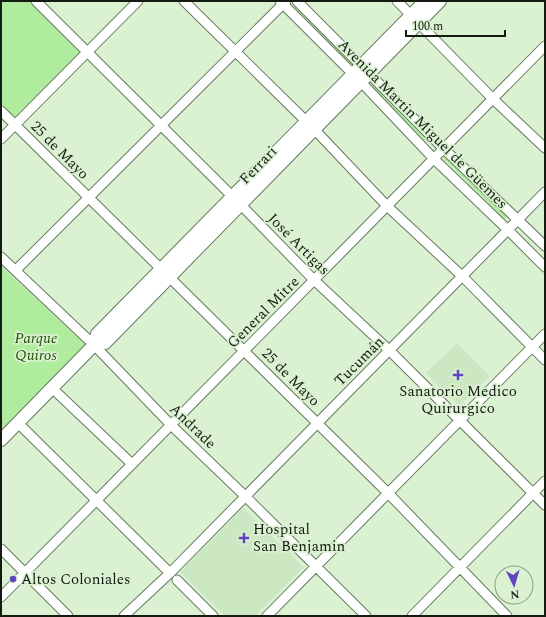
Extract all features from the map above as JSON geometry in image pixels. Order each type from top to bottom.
[{"type":"main road","name":"Ferrari","points":[[415,19],[425,1]]},
{"type":"main road","name":"Ferrari","points":[[1,440],[94,346],[105,343],[232,196],[306,122],[357,78],[415,19],[440,1]]},
{"type":"main road","name":"Ferrari","points":[[165,272],[241,205],[315,130],[357,78]]},
{"type":"street","name":"José Artigas","points":[[36,1],[241,205],[314,280],[389,350],[545,505]]},
{"type":"street","points":[[1,139],[138,1]]},
{"type":"street","points":[[184,1],[315,130],[387,206],[462,276],[545,360]]},
{"type":"street","name":"Avenida Martin Miguel de Güemes","points":[[297,1],[443,148],[545,246]]},
{"type":"street","points":[[397,1],[493,99],[545,148]]},
{"type":"street","points":[[16,270],[235,52],[283,2]]},
{"type":"street","name":"Avenida Martin Miguel de Güemes","points":[[283,2],[434,159],[545,268]]},
{"type":"street","name":"General Mitre","points":[[1,597],[545,46]]},
{"type":"street","name":"25 de Mayo","points":[[1,111],[388,493],[507,616]]},
{"type":"street","name":"Tucumán","points":[[124,616],[170,573],[545,192]]},
{"type":"street","name":"Andrade","points":[[1,257],[94,346],[171,425],[366,616]]},
{"type":"street","points":[[267,616],[545,334]]},
{"type":"street","points":[[52,388],[132,464]]},
{"type":"street","points":[[18,423],[170,573]]},
{"type":"street","points":[[412,616],[545,481]]},
{"type":"street","points":[[1,548],[68,616]]},
{"type":"street","points":[[177,580],[214,616]]},
{"type":"shaded area","name":"Sanatorio Medico Quirurgico","points":[[457,343],[490,376],[459,406],[426,373]]},
{"type":"shaded area","name":"Hospital San Benjamin","points":[[243,508],[304,567],[255,616],[225,616],[180,572]]},
{"type":"green space","points":[[1,1],[30,1],[82,52],[15,119],[1,106]]},
{"type":"green space","points":[[295,6],[352,63],[349,66],[292,9]]},
{"type":"green space","points":[[372,83],[427,139],[425,141],[369,86]]},
{"type":"green space","points":[[447,157],[507,216],[505,219],[444,159]]},
{"type":"green space","name":"Parque Quiros","points":[[1,266],[87,346],[1,431]]},
{"type":"place","name":"Sanatorio Medico Quirurgico","points":[[458,375]]},
{"type":"place","name":"Hospital San Benjamin","points":[[244,538]]},
{"type":"place","name":"Altos Coloniales","points":[[13,579]]}]
